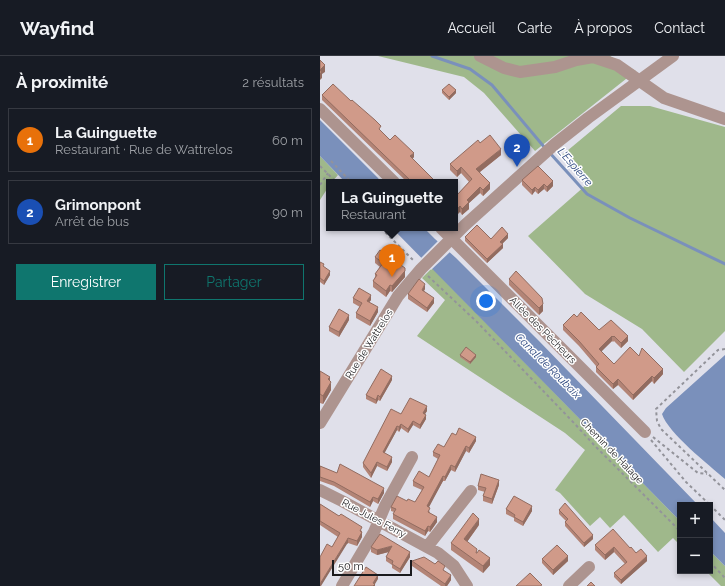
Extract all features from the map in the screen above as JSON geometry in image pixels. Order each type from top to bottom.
[{"type":"street","points":[[480,56],[504,68],[520,72],[555,67],[576,60],[593,57],[617,65],[664,98],[725,119]]},
{"type":"street","points":[[449,240],[555,144],[673,56]]},
{"type":"street","points":[[320,109],[391,179]]},
{"type":"street","name":"Allée des Pêcheurs","points":[[443,231],[449,240],[645,432]]},
{"type":"street","name":"Rue de Wattrelos","points":[[320,423],[398,296],[449,240]]},
{"type":"street","points":[[342,586],[374,532],[385,506],[412,457]]},
{"type":"street","name":"Rue Jules Ferry","points":[[320,490],[379,520],[447,559],[454,566],[468,586]]},
{"type":"street","points":[[427,547],[471,491]]},
{"type":"street","points":[[569,586],[589,567]]},
{"type":"path","points":[[330,161],[348,179]]},
{"type":"path","points":[[320,166],[333,179]]},
{"type":"path","points":[[320,185],[328,173]]},
{"type":"path","name":"Chemin de Halage","points":[[384,231],[421,269],[477,322],[595,446],[677,528]]},
{"type":"path","points":[[725,349],[718,350],[656,409],[657,421],[661,429],[725,490]]},
{"type":"path","points":[[645,432],[698,473],[707,474]]},
{"type":"path","points":[[645,432],[682,476],[707,502]]},
{"type":"path","points":[[713,508],[725,520]]},
{"type":"path","points":[[713,565],[725,578]]},
{"type":"green space","points":[[378,56],[610,56],[636,71],[535,151],[484,93],[464,77]]},
{"type":"green space","points":[[621,106],[650,106],[725,127],[725,331],[684,372],[642,329],[585,294],[528,236],[586,185],[561,156]]},
{"type":"green space","points":[[320,156],[338,175],[335,179],[326,179],[326,191],[320,200]]},
{"type":"green space","points":[[432,268],[677,518],[677,542],[673,538],[658,552],[624,515],[610,528],[600,517],[590,526],[560,493],[555,490],[585,450],[565,433],[417,336],[445,300],[422,278]]},
{"type":"green space","points":[[713,554],[725,566],[725,586],[721,586],[709,574],[713,574]]},
{"type":"water","points":[[320,120],[379,179],[342,179],[320,156]]},
{"type":"water","name":"Canal de Roubaix","points":[[395,231],[427,231],[539,341],[695,502],[677,502],[677,518]]},
{"type":"water","points":[[725,355],[725,479],[680,439],[666,422],[662,414],[666,408]]},
{"type":"water","points":[[713,520],[725,533],[725,566],[713,554]]},
{"type":"pier","points":[[439,240],[451,251],[431,270],[420,259]]},
{"type":"building","points":[[320,60],[325,65],[320,70]]},
{"type":"building","points":[[333,84],[375,120],[381,126],[379,129],[390,140],[395,135],[414,153],[410,156],[433,179],[409,179],[322,95]]},
{"type":"building","points":[[449,84],[456,90],[449,97],[442,90]]},
{"type":"building","points":[[490,135],[501,149],[476,169],[490,183],[483,190],[480,187],[467,200],[469,202],[462,209],[460,206],[458,208],[458,194],[472,179],[461,167],[457,171],[450,164],[478,140],[480,143]]},
{"type":"building","points":[[538,166],[553,181],[547,187],[544,184],[538,190],[535,187],[532,190],[522,180]]},
{"type":"building","points":[[477,225],[491,239],[502,227],[508,234],[500,242],[503,244],[487,259],[465,237]]},
{"type":"building","points":[[380,250],[405,268],[405,271],[392,286],[390,285],[386,291],[373,281],[377,275],[375,274],[383,263],[375,257]]},
{"type":"building","points":[[320,262],[330,271],[324,281],[320,278]]},
{"type":"building","points":[[516,271],[542,298],[543,304],[539,308],[509,279]]},
{"type":"building","points":[[419,279],[425,284],[422,290],[434,298],[427,308],[408,294]]},
{"type":"building","points":[[359,288],[371,295],[367,301],[378,307],[370,321],[356,313],[362,303],[353,298]]},
{"type":"building","points":[[339,309],[349,315],[339,332],[329,327]]},
{"type":"building","points":[[581,312],[599,330],[611,320],[628,336],[621,343],[614,336],[612,336],[599,349],[614,364],[630,347],[639,356],[642,348],[663,369],[654,378],[652,376],[633,395],[618,379],[613,384],[596,367],[599,364],[563,325],[574,314],[577,317]]},
{"type":"building","points":[[466,347],[476,355],[470,362],[460,355]]},
{"type":"building","points":[[381,369],[392,376],[380,397],[378,395],[376,400],[366,395]]},
{"type":"building","points":[[320,371],[330,377],[328,379],[331,382],[323,396],[320,394]]},
{"type":"building","points":[[410,398],[427,406],[423,413],[426,415],[420,425],[413,421],[408,429],[401,424],[399,427],[397,426],[383,452],[392,457],[387,467],[377,462],[371,473],[363,463],[391,409],[401,414]]},
{"type":"building","points":[[459,428],[476,437],[469,448],[466,446],[455,467],[451,465],[445,477],[443,476],[427,506],[430,508],[428,512],[437,517],[425,531],[393,514],[396,509],[391,507],[397,496],[407,501],[408,499],[415,502],[424,487],[413,481],[419,471],[429,477],[440,455],[433,452],[438,444],[444,447],[452,433],[456,435]]},
{"type":"building","points":[[340,464],[384,488],[378,499],[373,497],[370,502],[334,482],[320,477],[320,466],[337,473]]},
{"type":"building","points":[[481,474],[499,480],[492,499],[483,496],[486,488],[478,486]]},
{"type":"building","points":[[514,496],[532,506],[523,522],[514,517],[515,515],[506,509]]},
{"type":"building","points":[[565,503],[593,535],[584,543],[565,522],[568,519],[559,510]]},
{"type":"building","points":[[320,504],[339,516],[341,514],[362,527],[360,531],[362,532],[357,541],[348,538],[320,584],[320,557],[327,544],[332,547],[340,533],[320,521]]},
{"type":"building","points":[[473,513],[479,519],[464,539],[477,549],[476,553],[479,550],[490,558],[483,566],[451,543]]},
{"type":"building","points":[[613,529],[636,553],[641,549],[647,556],[621,580],[614,573],[627,562],[614,547],[605,555],[595,545]]},
{"type":"building","points":[[380,534],[410,552],[400,569],[392,564],[393,561],[386,557],[392,546],[377,550],[371,547]]},
{"type":"building","points":[[557,545],[568,556],[553,570],[542,559]]},
{"type":"building","points":[[424,557],[435,564],[438,561],[445,566],[443,570],[451,575],[445,584],[412,561]]},
{"type":"building","points":[[366,567],[378,575],[373,583],[375,584],[373,586],[354,586]]},
{"type":"building","points":[[530,573],[542,585],[516,586]]},
{"type":"building","points":[[591,582],[595,586],[587,586]]},
{"type":"waterway","name":"L'Espierre","points":[[432,56],[470,69],[492,85],[545,148]]},
{"type":"waterway","name":"L'Espierre","points":[[549,152],[587,194],[630,218],[725,264]]},
{"type":"place","name":"Grimonpont","points":[[517,167]]},
{"type":"place","name":"La Guinguette","points":[[392,277]]}]
